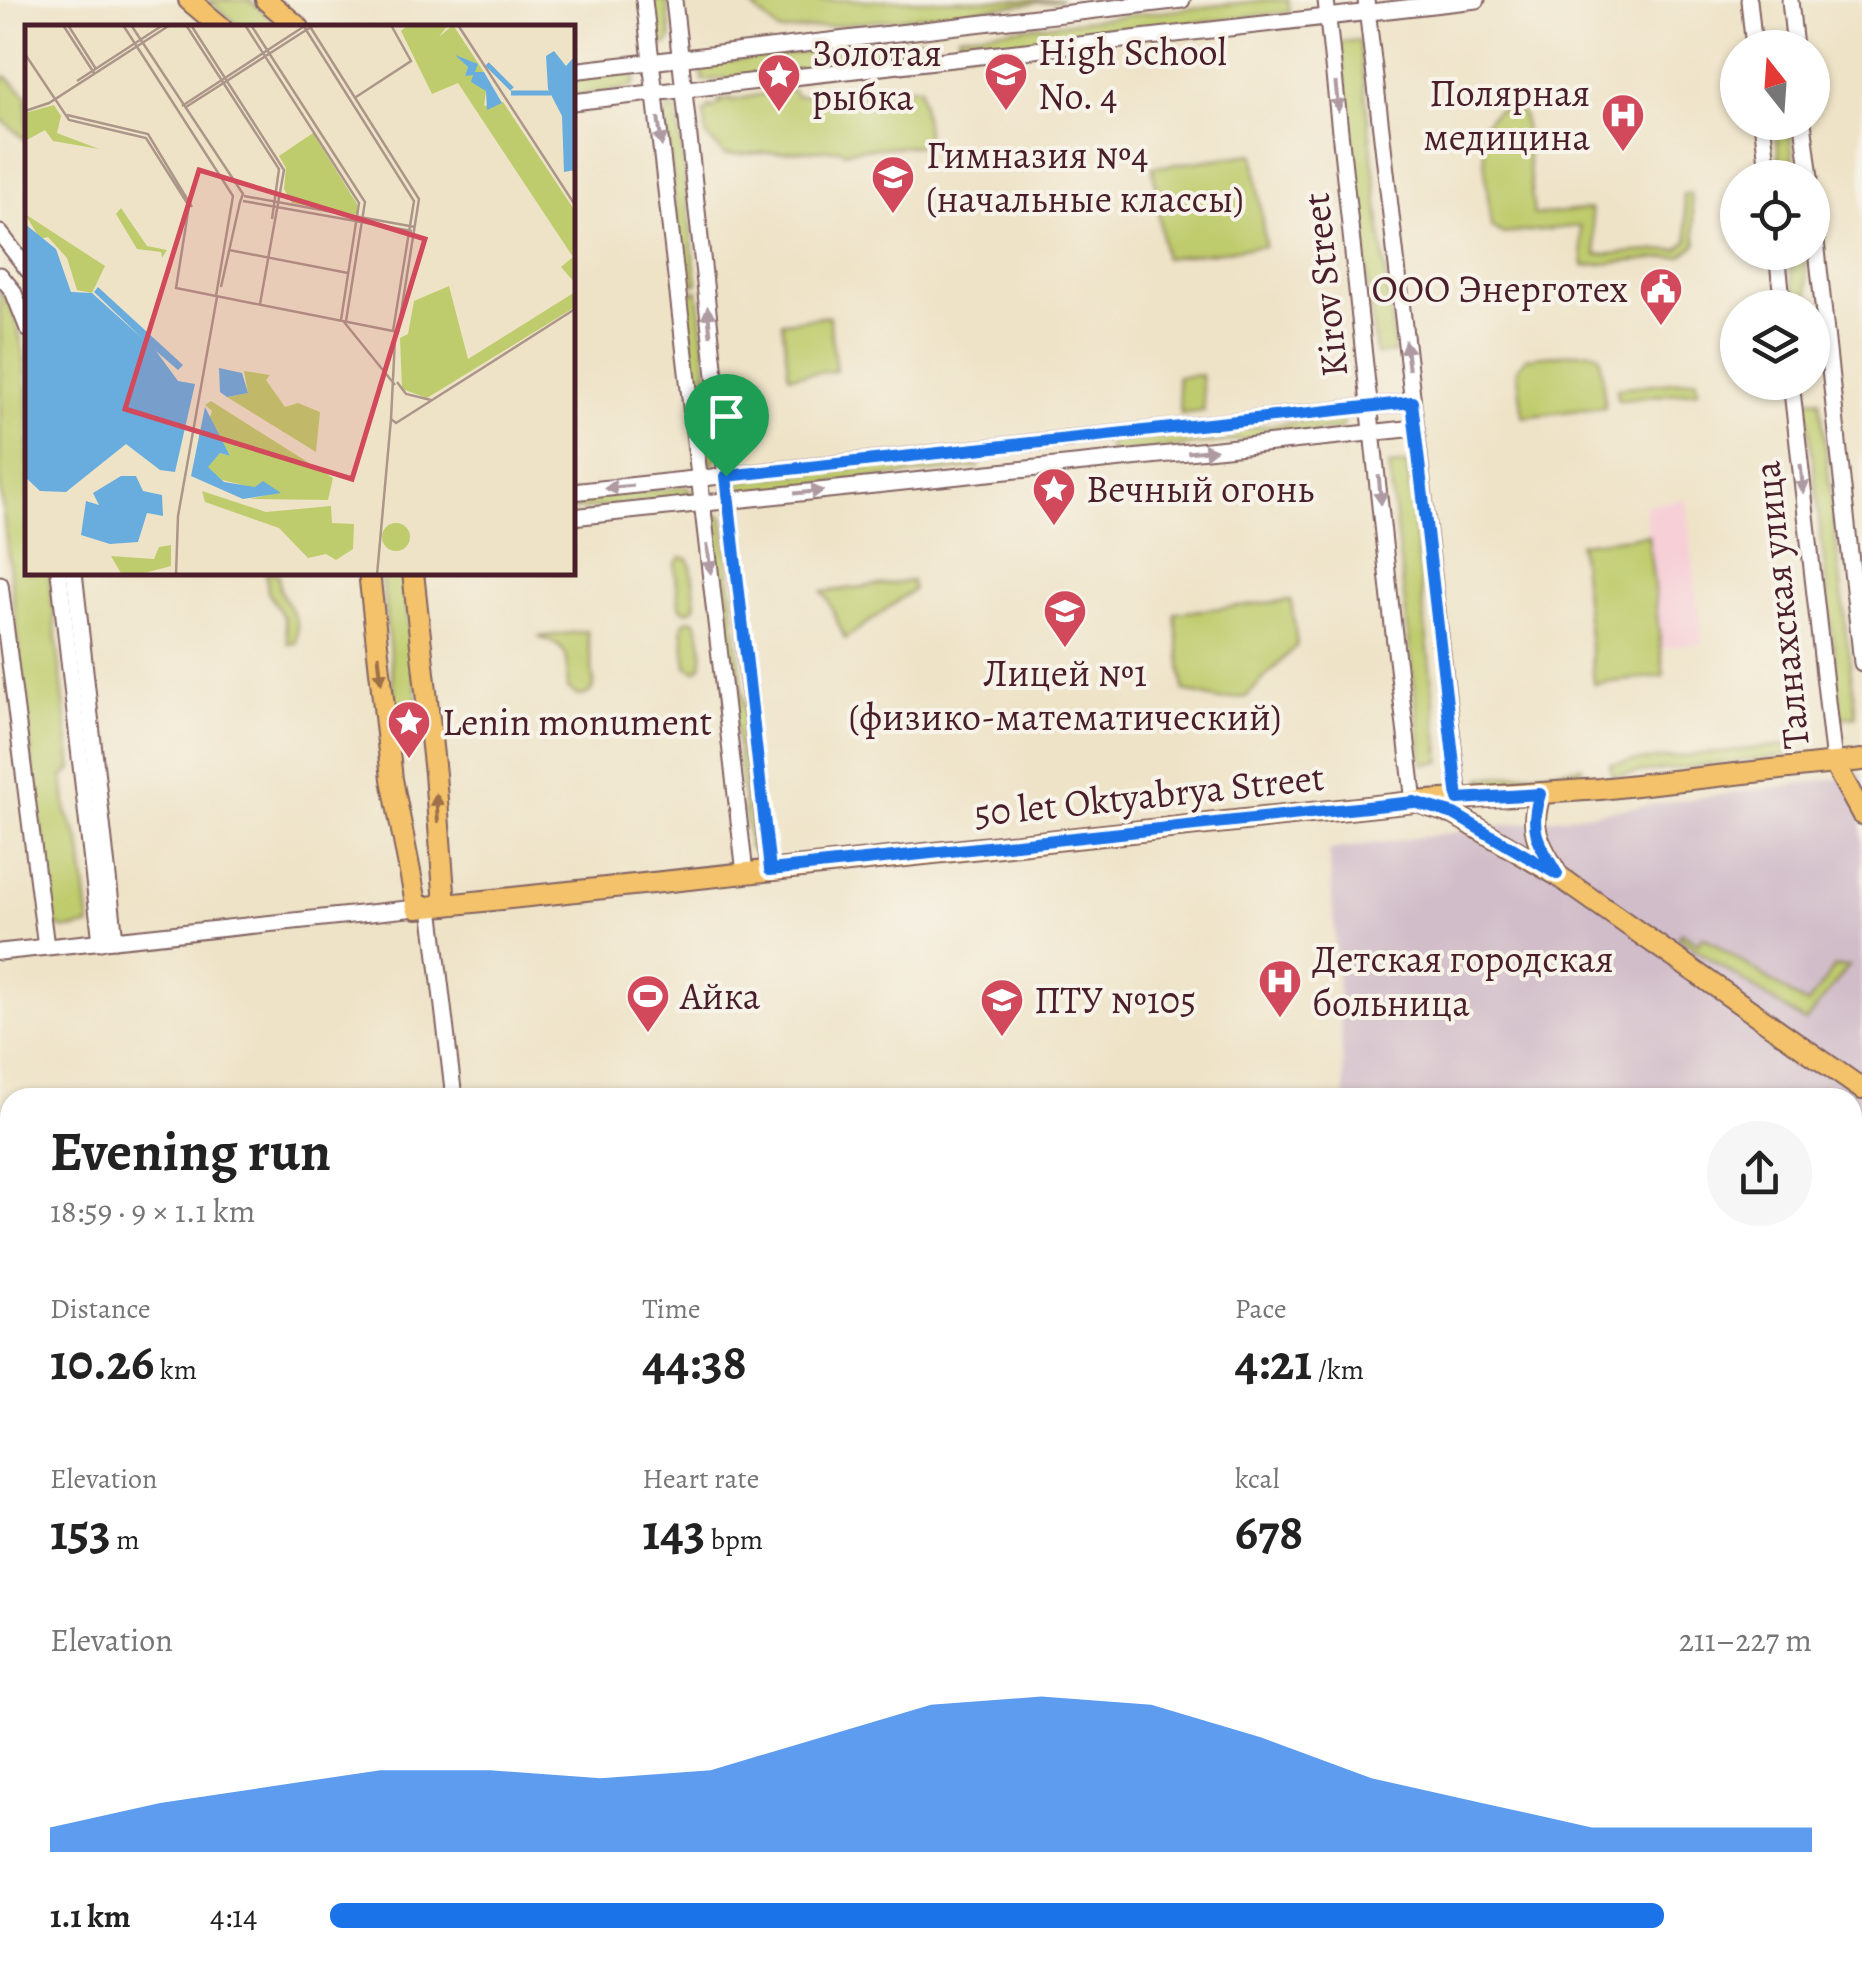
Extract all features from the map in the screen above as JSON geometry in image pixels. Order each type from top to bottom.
[{"type":"main road","points":[[190,0],[219,25]]},
{"type":"main road","points":[[266,0],[295,25]]},
{"type":"main road","points":[[369,575],[392,779],[431,907]]},
{"type":"main road","points":[[413,575],[435,774],[431,907]]},
{"type":"main road","name":"50 let Oktyabrya Street","points":[[431,907],[1414,802],[1540,794],[1862,760]]},
{"type":"main road","name":"Талнахская улица","points":[[1834,763],[1862,814]]},
{"type":"main road","points":[[1540,794],[1534,810],[1534,830],[1557,874]]},
{"type":"main road","points":[[1414,802],[1454,814],[1557,874],[1861,1088]]},
{"type":"street","points":[[644,0],[745,873]]},
{"type":"street","points":[[674,0],[770,870]]},
{"type":"street","points":[[575,71],[1182,0]]},
{"type":"street","points":[[575,102],[1327,8],[1476,0]]},
{"type":"street","points":[[1748,0],[1752,30]]},
{"type":"street","points":[[1790,0],[1793,30]]},
{"type":"street","name":"Kirov Street","points":[[1366,6],[1458,799]]},
{"type":"street","name":"Kirov Street","points":[[1327,8],[1414,802]]},
{"type":"street","points":[[0,233],[25,266]]},
{"type":"street","name":"Талнахская улица","points":[[1819,270],[1862,662]]},
{"type":"street","points":[[0,275],[13,290],[25,321]]},
{"type":"street","name":"Талнахская улица","points":[[1793,400],[1834,763]]},
{"type":"street","points":[[575,492],[1412,402]]},
{"type":"street","points":[[575,517],[1416,428]]},
{"type":"street","points":[[1102,435],[1104,461]]},
{"type":"street","points":[[987,447],[990,473]]},
{"type":"street","points":[[60,575],[99,852]]},
{"type":"street","points":[[74,575],[108,941]]},
{"type":"street","points":[[0,584],[46,948]]},
{"type":"street","points":[[0,952],[431,907],[453,1088]]},
{"type":"shaded area","points":[[1686,500],[1702,643],[1661,648],[1664,676],[1594,684],[1579,543],[1648,535],[1645,504]]},
{"type":"shaded area","points":[[1862,775],[1862,1088],[1344,1088],[1329,850]]},
{"type":"green space","points":[[208,0],[249,0],[280,25],[239,25]]},
{"type":"green space","points":[[652,0],[667,0],[671,39],[667,44],[656,40]]},
{"type":"green space","points":[[745,0],[1062,0],[780,32]]},
{"type":"green space","points":[[1288,0],[1290,12],[960,51],[958,35]]},
{"type":"green space","points":[[936,37],[938,53],[703,81],[701,64]]},
{"type":"green space","points":[[1359,40],[1395,353],[1376,355],[1340,42]]},
{"type":"green space","points":[[629,72],[636,80],[631,88],[575,96],[575,78]]},
{"type":"green space","points":[[6,76],[25,93],[25,139],[0,118],[0,84]]},
{"type":"green space","points":[[920,87],[928,145],[725,155],[707,137],[704,113],[723,102],[718,100],[768,93],[772,98],[772,93],[793,90],[796,96]]},
{"type":"green space","points":[[672,108],[677,113],[697,284],[685,285],[665,115]]},
{"type":"green space","points":[[1518,108],[1523,115],[1534,215],[1591,209],[1597,255],[1679,249],[1689,240],[1683,194],[1691,194],[1697,244],[1682,256],[1584,266],[1580,226],[1504,234],[1491,227],[1481,127],[1496,111]]},
{"type":"green space","points":[[1777,140],[1791,140],[1793,160],[1779,160]]},
{"type":"green space","points":[[1254,154],[1265,246],[1164,258],[1153,167]]},
{"type":"green space","points":[[1791,270],[1806,270],[1808,290],[1793,290]]},
{"type":"green space","points":[[0,289],[18,328],[25,363],[25,575],[49,575],[72,769],[63,777],[67,814],[80,841],[90,926],[62,928],[50,918],[0,486]]},
{"type":"green space","points":[[698,291],[717,459],[712,465],[706,460],[686,293]]},
{"type":"green space","points":[[829,316],[836,371],[789,376],[782,322]]},
{"type":"green space","points":[[1592,351],[1600,356],[1605,407],[1523,417],[1517,368],[1526,358]]},
{"type":"green space","points":[[1201,375],[1204,411],[1181,414],[1177,377]]},
{"type":"green space","points":[[1697,379],[1698,391],[1618,400],[1617,388]]},
{"type":"green space","points":[[1806,400],[1820,400],[1856,716],[1841,718]]},
{"type":"green space","points":[[1339,418],[1344,423],[1341,429],[1110,454],[1108,442]]},
{"type":"green space","points":[[978,456],[979,467],[744,492],[738,487],[742,480]]},
{"type":"green space","points":[[1407,464],[1441,762],[1423,764],[1389,466]]},
{"type":"green space","points":[[687,487],[691,492],[688,498],[575,510],[575,498]]},
{"type":"green space","points":[[719,514],[723,517],[760,847],[754,851],[749,847],[712,519]]},
{"type":"green space","points":[[1648,535],[1664,676],[1594,684],[1579,543]]},
{"type":"green space","points":[[682,557],[691,565],[696,602],[688,611],[679,604],[675,567]]},
{"type":"green space","points":[[266,575],[278,575],[280,589],[296,620],[296,643],[288,644],[284,618],[268,592]]},
{"type":"green space","points":[[381,575],[403,575],[422,742],[400,745]]},
{"type":"green space","points":[[912,581],[913,590],[845,639],[822,592]]},
{"type":"green space","points":[[1291,600],[1297,645],[1246,697],[1218,700],[1184,691],[1175,613]]},
{"type":"green space","points":[[689,619],[695,621],[702,644],[701,667],[695,671],[687,666],[682,628]]},
{"type":"green space","points":[[587,631],[594,683],[589,693],[578,696],[568,689],[563,651],[538,637]]},
{"type":"green space","points":[[1794,744],[1795,751],[1783,757],[1612,776],[1610,764]]},
{"type":"green space","points":[[1582,767],[1583,779],[1493,789],[1483,784],[1482,778]]},
{"type":"green space","points":[[1681,932],[1698,943],[1703,936],[1807,1005],[1835,967],[1849,966],[1805,1022],[1678,937]]},
{"type":"place","name":"High School No. 4","points":[[1006,112]]},
{"type":"place","name":"Золотая рыбка","points":[[779,113]]},
{"type":"place","name":"Полярная медицина","points":[[1623,153]]},
{"type":"place","name":"Гимназия №4 (начальные классы)","points":[[893,215]]},
{"type":"place","name":"ООО Энерготех","points":[[1661,327]]},
{"type":"place","name":"Вечный огонь","points":[[1054,527]]},
{"type":"place","name":"Лицей №1 (физико-математический)","points":[[1065,649]]},
{"type":"place","name":"Lenin monument","points":[[409,760]]},
{"type":"place","name":"Детская городская больница","points":[[1280,1019]]},
{"type":"place","name":"Айка","points":[[648,1034]]},
{"type":"place","name":"ПТУ №105","points":[[1002,1038]]},
{"type":"route","points":[[1412,402],[1458,799],[1540,794],[1534,810],[1534,830],[1557,874],[1454,814],[1414,802],[770,870],[726,476],[1412,402]]}]
